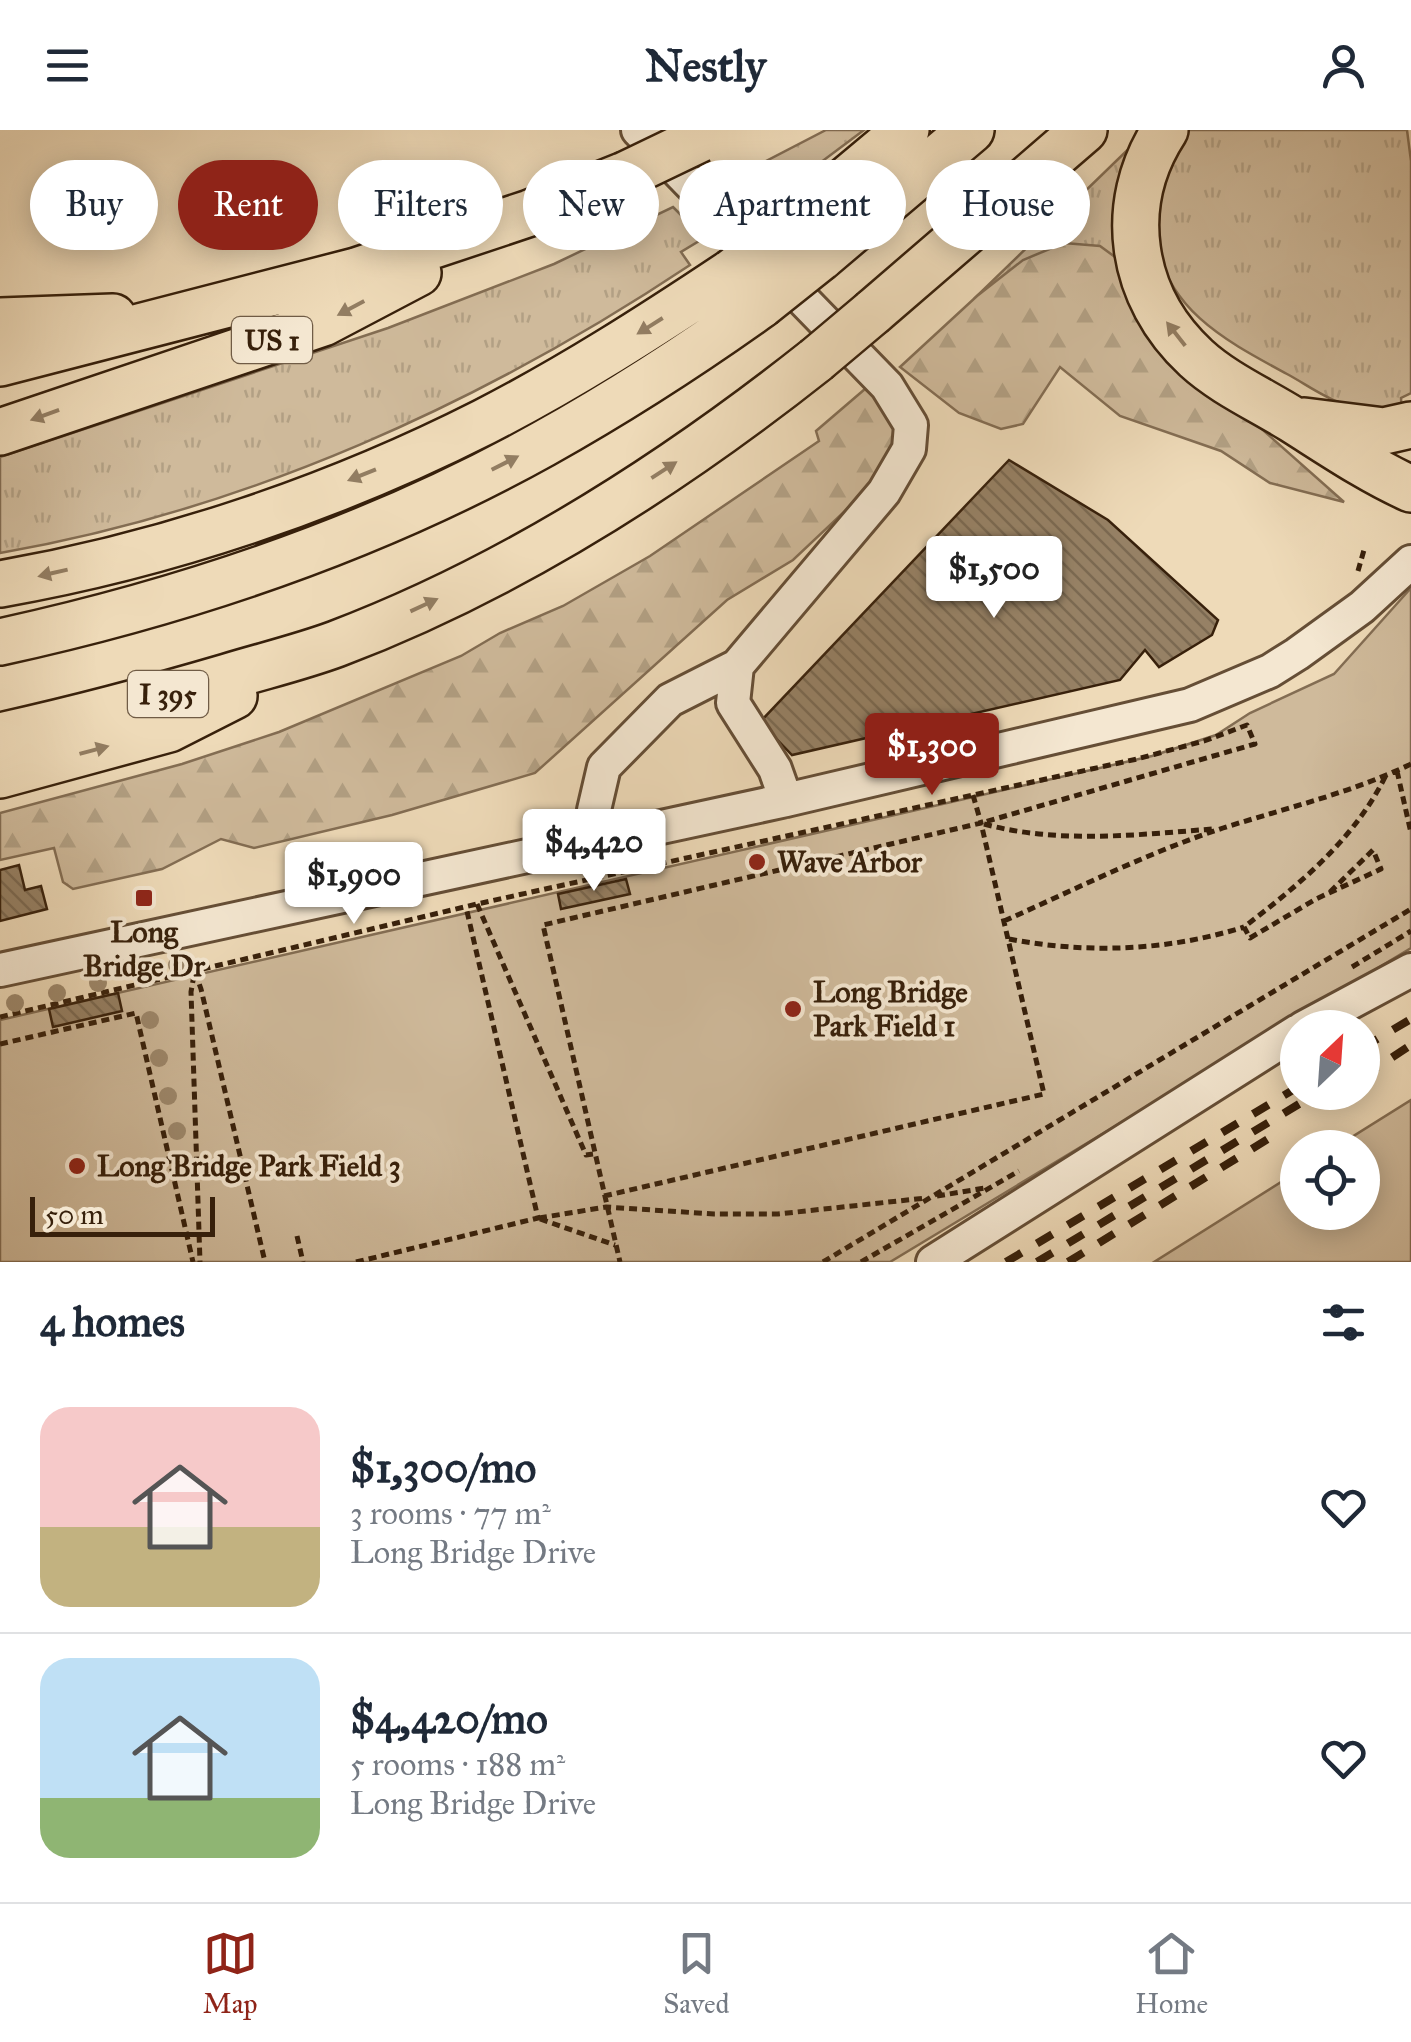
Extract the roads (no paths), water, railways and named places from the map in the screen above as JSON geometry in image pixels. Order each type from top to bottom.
[{"type":"highway","points":[[879,160],[906,130]]},
{"type":"highway","points":[[906,174],[971,130]]},
{"type":"highway","name":"I 395","points":[[0,736],[149,699],[335,644],[461,587],[582,523],[738,420],[816,360],[1084,130]]},
{"type":"highway","points":[[1165,130],[1140,178],[1135,246],[1168,328],[1197,360],[1378,474],[1411,490]]},
{"type":"highway","points":[[654,160],[708,134]]},
{"type":"highway","points":[[0,363],[356,271],[523,215]]},
{"type":"highway","name":"US 1","points":[[0,432],[323,323],[523,217]]},
{"type":"highway","points":[[0,584],[89,565],[223,527],[422,450],[604,355],[732,272],[787,250]]},
{"type":"highway","points":[[0,642],[98,619],[228,580],[418,506],[542,445],[761,306],[800,250]]},
{"type":"highway","points":[[0,321],[180,317]]},
{"type":"highway","points":[[1293,420],[1384,431],[1411,425]]},
{"type":"highway","points":[[0,663],[173,619],[304,575],[418,506]]},
{"type":"highway","points":[[0,775],[169,729],[335,644]]},
{"type":"street","points":[[600,838],[594,810],[604,766],[670,700],[737,666],[884,492],[909,450],[912,425],[887,386],[638,130]]},
{"type":"street","points":[[0,970],[786,800],[1190,705],[1270,671],[1297,654],[1362,607],[1411,562]]},
{"type":"street","points":[[737,666],[733,703],[775,769],[786,800]]},
{"type":"street","points":[[1336,1010],[1411,970]]},
{"type":"street","points":[[932,1262],[1280,1042]]},
{"type":"railway","points":[[1380,1037],[1411,1019]]},
{"type":"railway","points":[[1380,1065],[1411,1045]]},
{"type":"railway","points":[[1006,1262],[1280,1098]]},
{"type":"railway","points":[[1037,1262],[1289,1110]]},
{"type":"railway","points":[[1068,1262],[1276,1134]]},
{"type":"place","name":"Wave Arbor","points":[[757,862]]},
{"type":"place","name":"Long Bridge Dr","points":[[144,898]]},
{"type":"place","name":"Long Bridge Park Field 1","points":[[793,1009]]},
{"type":"place","name":"Long Bridge Park Field 3","points":[[77,1166]]}]
